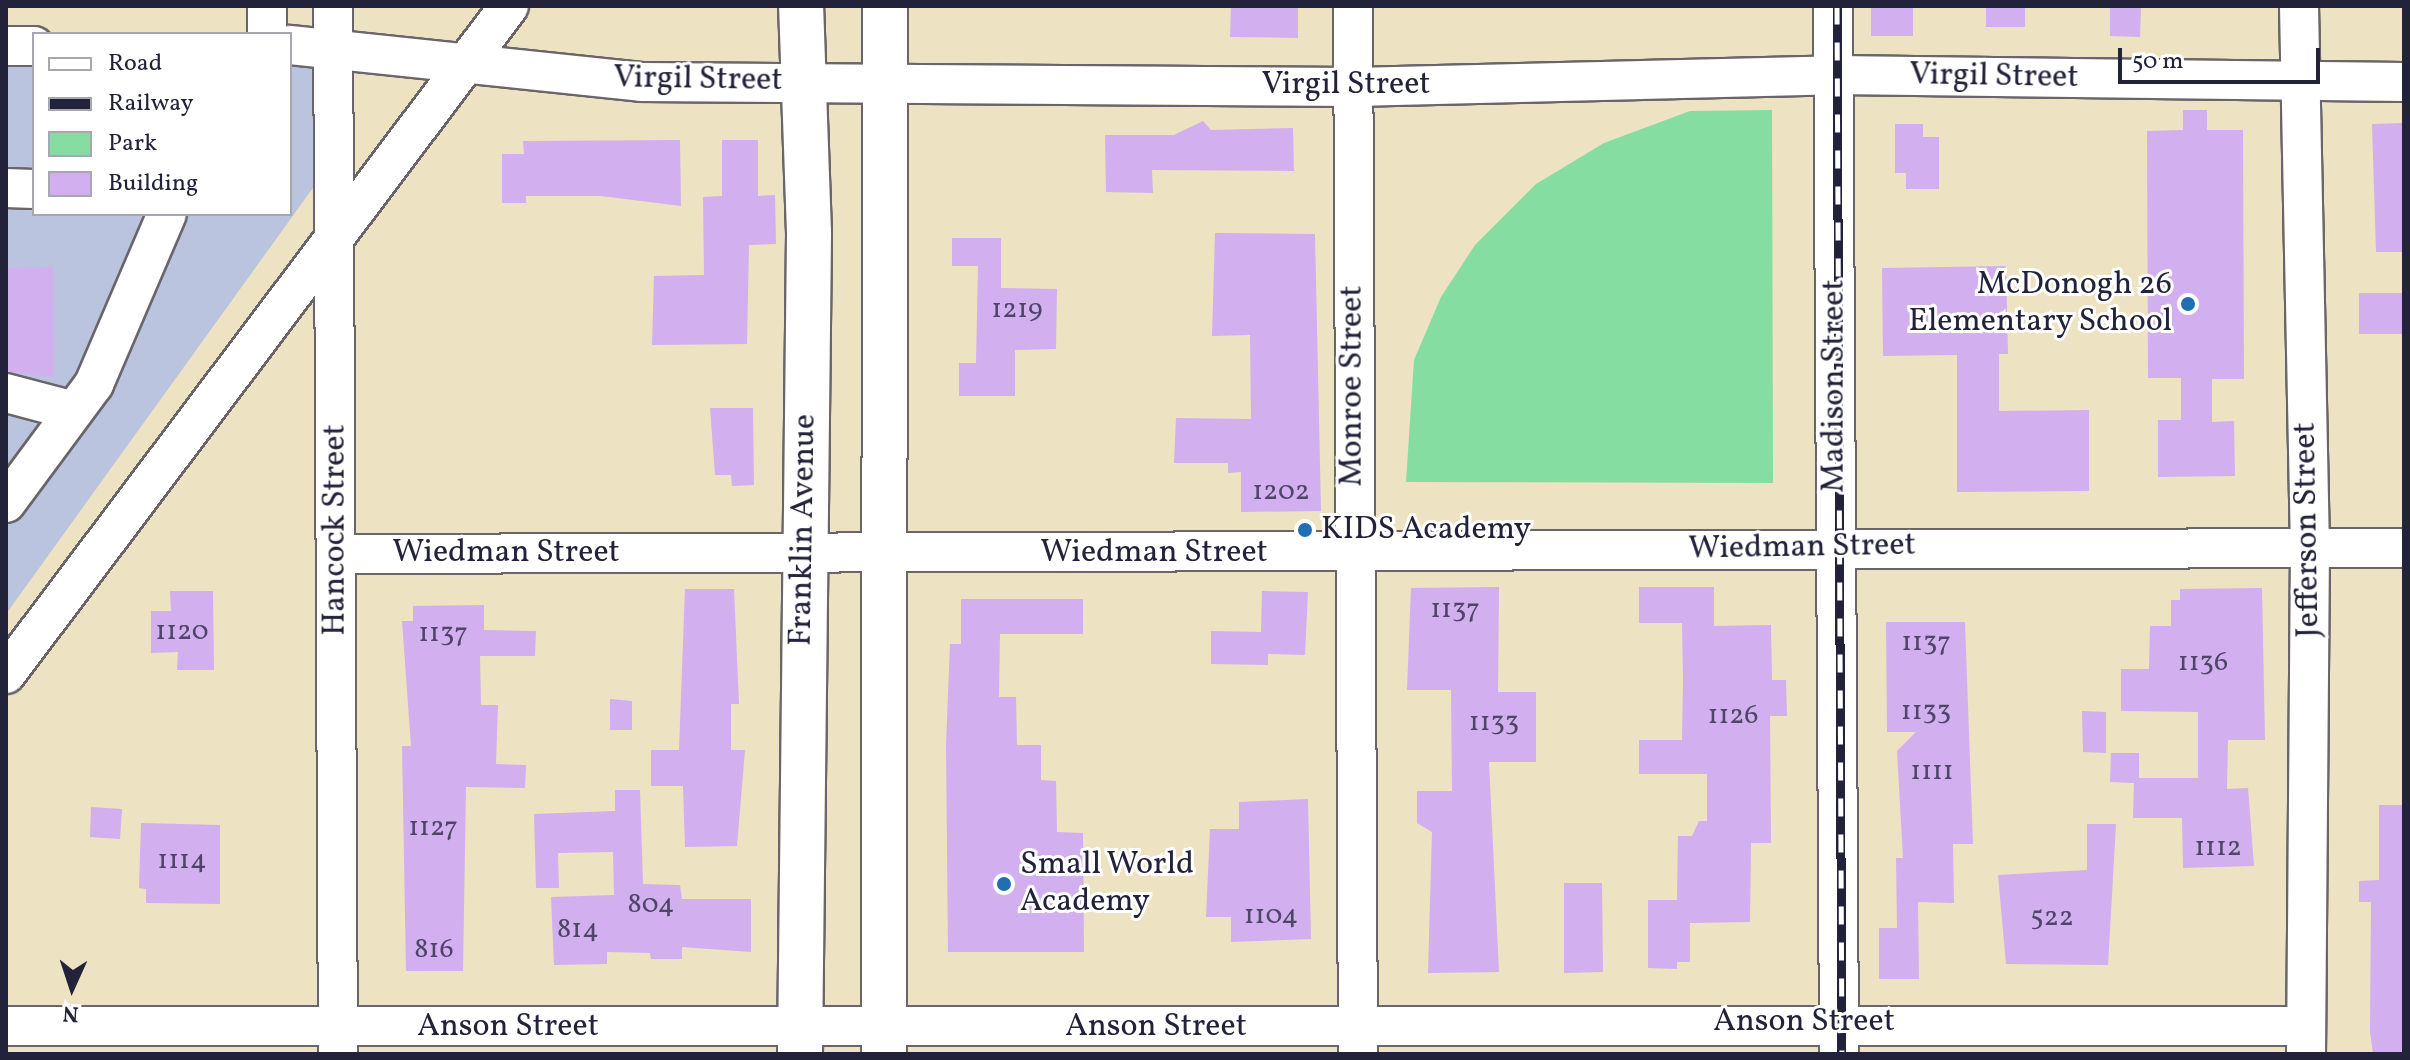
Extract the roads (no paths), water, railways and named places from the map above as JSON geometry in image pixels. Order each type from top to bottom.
[{"type":"main road","name":"Franklin Avenue","points":[[800,1041],[803,553],[809,233],[800,81],[801,6]]},
{"type":"main road","points":[[884,1041],[882,552],[885,6]]},
{"type":"street","points":[[267,6],[267,32]]},
{"type":"street","name":"Hancock Street","points":[[333,6],[337,230],[338,1040]]},
{"type":"street","points":[[6,674],[460,66],[509,6]]},
{"type":"street","name":"Monroe Street","points":[[1353,6],[1353,554],[1358,1040]]},
{"type":"street","name":"Madison Street","points":[[1833,6],[1839,1038]]},
{"type":"street","name":"Jefferson Street","points":[[2299,6],[2310,547],[2306,1040]]},
{"type":"street","name":"Virgil Street","points":[[292,45],[333,47],[460,66],[641,82],[886,81],[1354,87],[1834,75],[2404,82]]},
{"type":"street","points":[[6,46],[32,46]]},
{"type":"street","points":[[6,188],[32,189]]},
{"type":"street","points":[[6,503],[94,384],[166,216]]},
{"type":"street","points":[[6,393],[74,411]]},
{"type":"street","name":"Wiedman Street","points":[[336,554],[1353,554],[1836,546],[2404,548]]},
{"type":"street","name":"Anson Street","points":[[6,1026],[264,1040],[2306,1040]]},
{"type":"railway","points":[[1837,6],[1842,1054]]},
{"type":"place","name":"McDonogh 26 Elementary School","points":[[2188,304]]},
{"type":"place","name":"KIDS Academy","points":[[1305,530]]},
{"type":"place","name":"Small World Academy","points":[[1004,884]]}]
